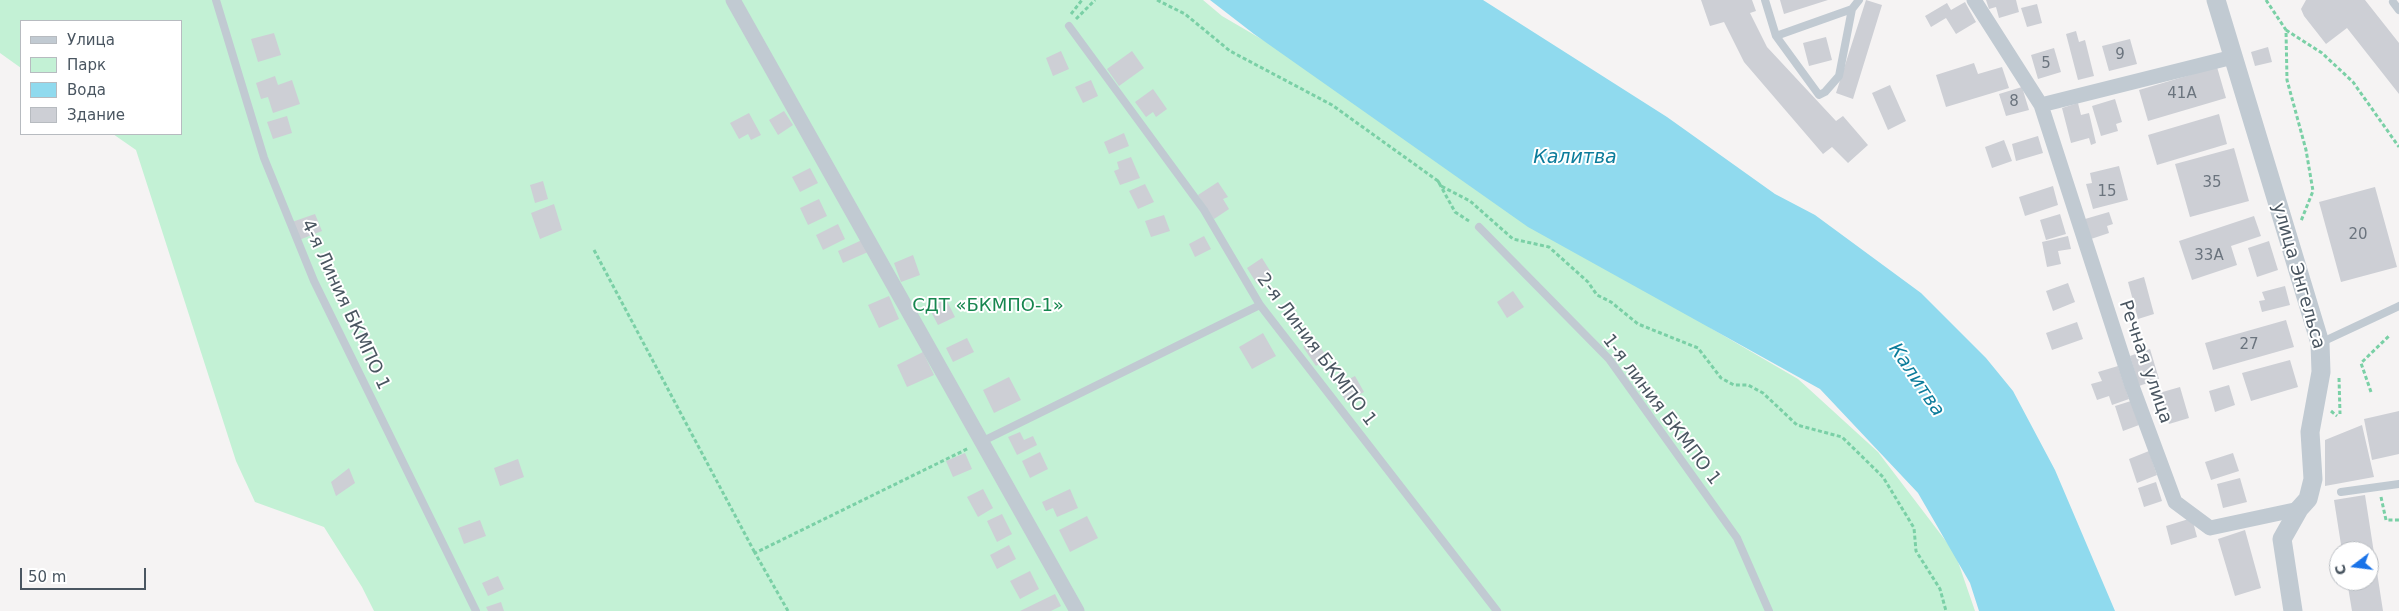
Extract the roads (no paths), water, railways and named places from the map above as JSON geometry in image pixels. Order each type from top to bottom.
[{"type":"street","points":[[733,0],[1077,611]]},
{"type":"street","name":"Речная улица","points":[[1974,0],[2041,105],[2132,386],[2175,502],[2210,528],[2299,509]]},
{"type":"street","name":"улица Энгельса","points":[[2218,1],[2233,57],[2320,343],[2321,372],[2310,432],[2313,479],[2308,499],[2299,509],[2282,539],[2293,611]]},
{"type":"street","points":[[2041,105],[2233,57]]},
{"type":"lane","name":"4-я Линия БКМПО 1","points":[[216,0],[264,158],[314,281],[476,611]]},
{"type":"lane","points":[[1766,0],[1776,36],[1819,95],[1825,92],[1839,76],[1852,9],[1859,0]]},
{"type":"lane","points":[[2393,1],[2399,10]]},
{"type":"lane","points":[[1776,36],[1852,9]]},
{"type":"lane","name":"2-я Линия БКМПО 1","points":[[1068,26],[1204,210],[1260,306],[1498,611]]},
{"type":"lane","name":"1-я линия БКМПО 1","points":[[1478,227],[1609,359],[1737,538],[1769,611]]},
{"type":"lane","points":[[983,441],[1260,306]]},
{"type":"lane","points":[[2320,343],[2399,306]]},
{"type":"lane","points":[[2342,492],[2399,484]]},
{"type":"water","name":"Калитва","points":[[1210,0],[1483,0],[1667,117],[1775,194],[1815,215],[1921,293],[1986,358],[2013,391],[2055,470],[2115,611],[1979,611],[1970,583],[1918,493],[1820,389],[1528,227],[1254,34]]},
{"type":"park label","name":"СДТ «БКМПО-1»","points":[[988,306]]}]
